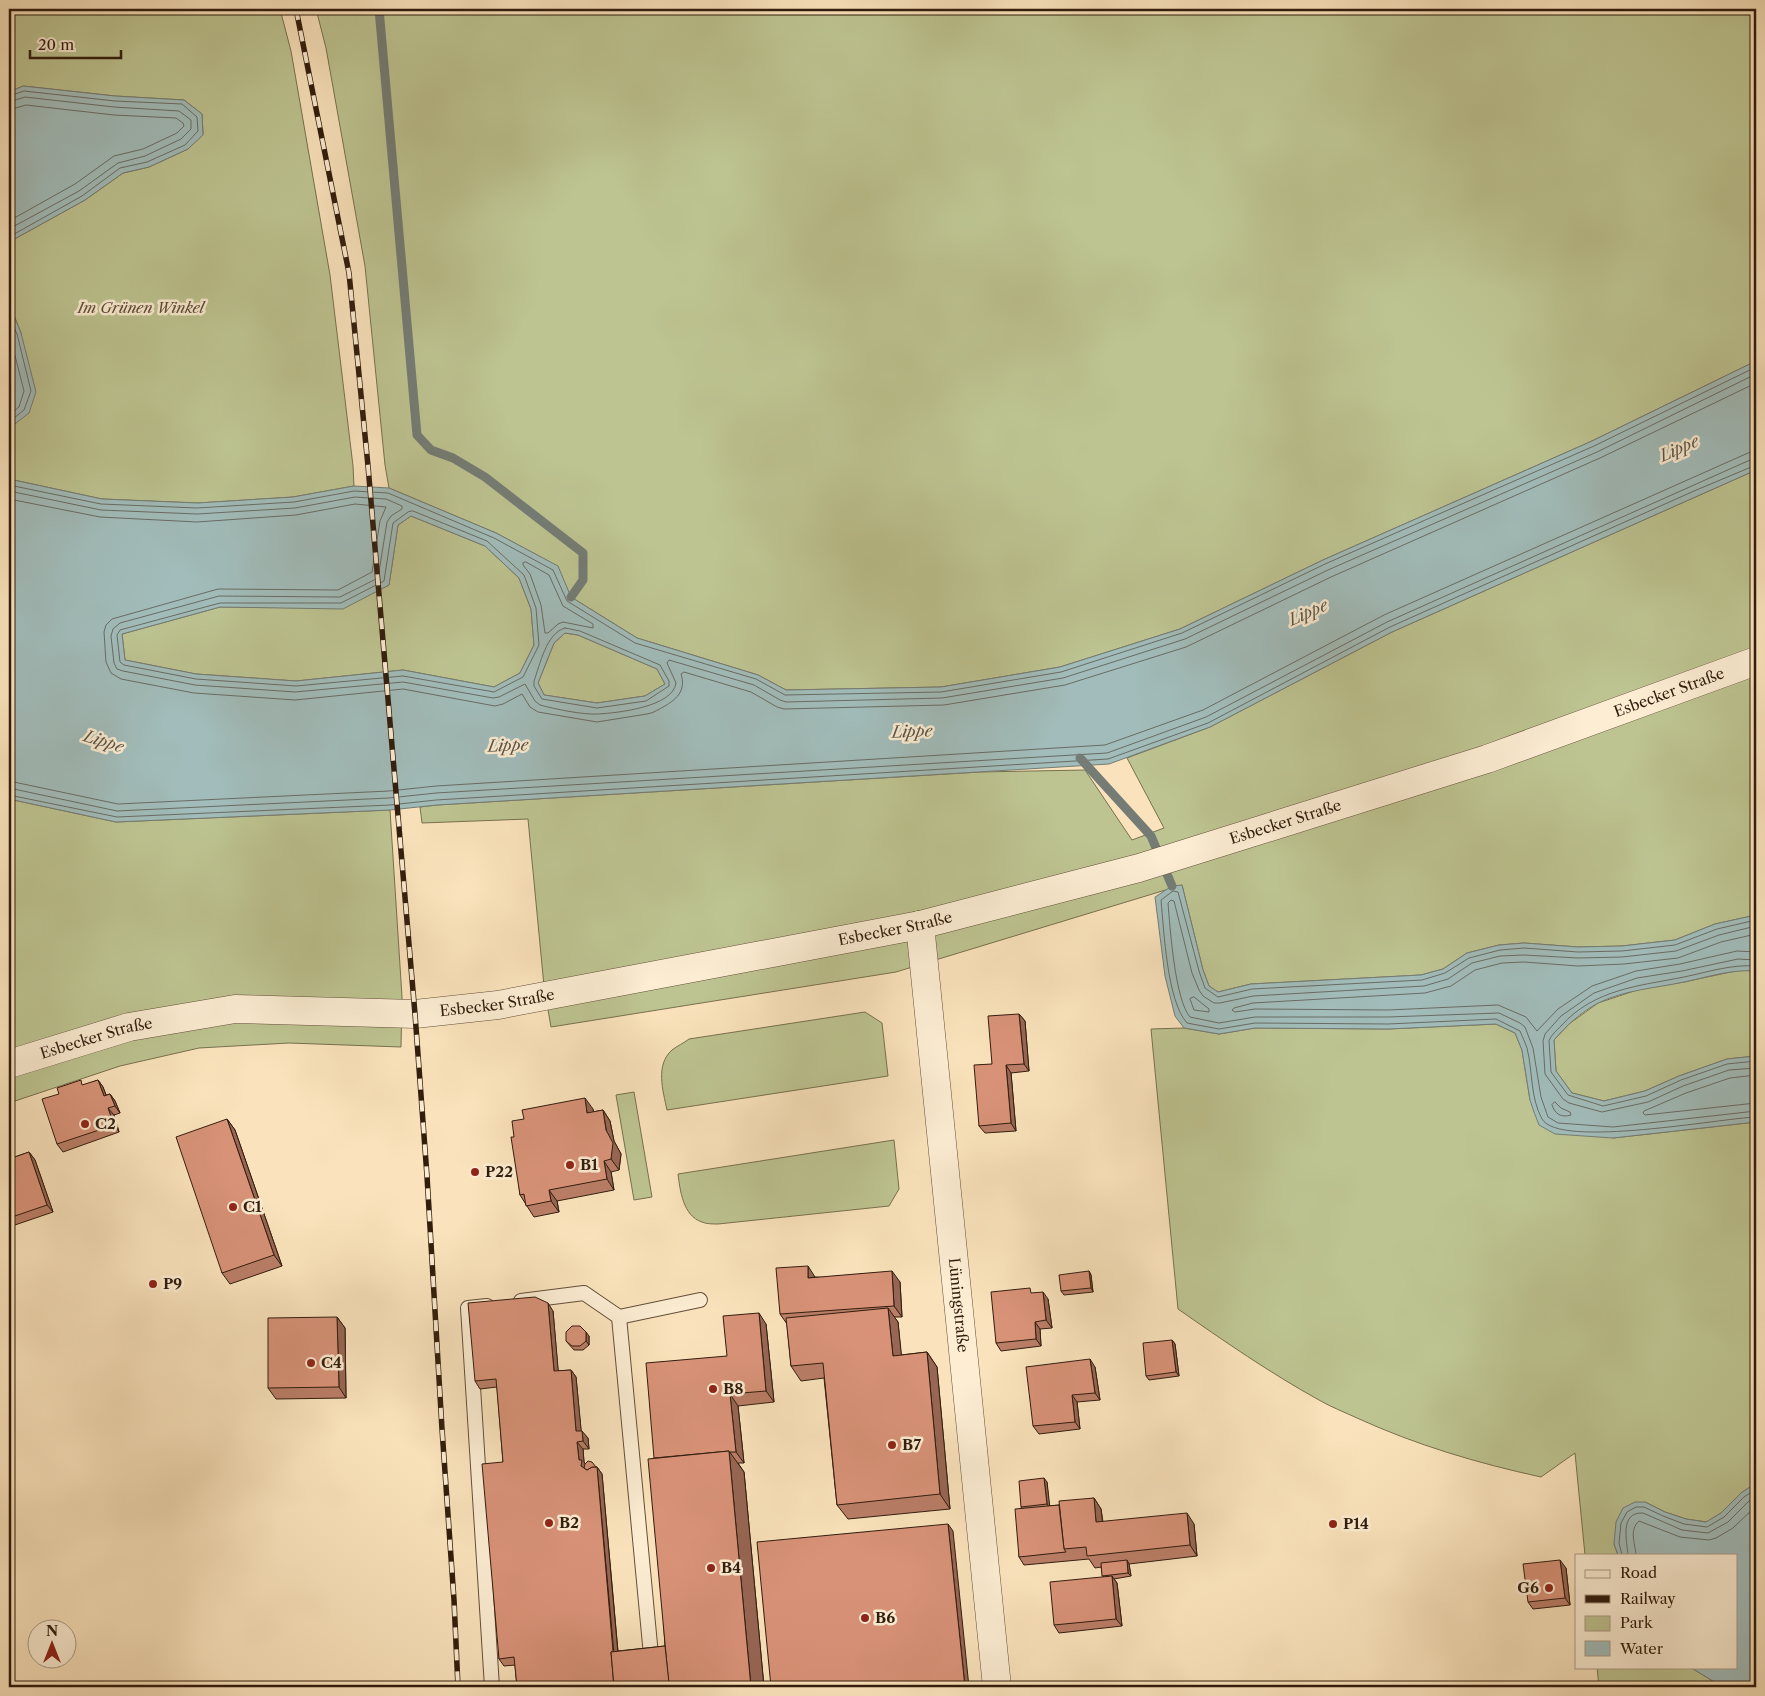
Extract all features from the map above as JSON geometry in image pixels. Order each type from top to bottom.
[{"type":"street","name":"Esbecker Straße","points":[[9,1064],[129,1027],[234,1009],[415,1014],[498,1005],[920,925],[1177,856],[1487,759],[1756,660]]},
{"type":"street","name":"Lüningstraße","points":[[920,925],[997,1687]]},
{"type":"lane","points":[[492,1687],[468,1308],[584,1293],[618,1317],[700,1300]]},
{"type":"lane","points":[[618,1317],[654,1687]]},
{"type":"green space","name":"Im Grünen Winkel","points":[[9,9],[280,9],[291,51],[330,275],[354,486],[293,497],[198,503],[102,499],[9,479],[9,427],[11,427],[21,333],[9,303],[9,242],[85,200],[123,173],[149,167],[188,149],[203,134],[202,114],[184,100],[115,96],[23,86],[9,92]]},
{"type":"green space","points":[[316,9],[1756,9],[1756,361],[1592,441],[1323,560],[1180,629],[1060,667],[941,687],[786,690],[758,675],[637,638],[571,597],[557,566],[496,533],[389,488],[385,465],[365,266],[326,48]]},
{"type":"green space","points":[[1756,470],[1756,915],[1715,924],[1675,940],[1622,946],[1578,947],[1524,943],[1499,945],[1467,953],[1443,969],[1421,975],[1251,984],[1218,992],[1209,986],[1203,970],[1182,885],[896,972],[551,1027],[544,986],[528,819],[422,823],[420,807],[437,805],[980,772],[1085,770],[1132,840],[1164,828],[1127,758],[1210,727],[1392,632]]},
{"type":"green space","points":[[411,516],[485,546],[519,578],[531,609],[534,645],[520,673],[494,687],[403,670],[296,681],[196,674],[125,660],[122,634],[220,607],[343,608],[389,585],[398,525]]},
{"type":"green space","points":[[565,633],[578,635],[657,669],[665,684],[645,696],[597,703],[544,695],[538,683],[554,643]]},
{"type":"green space","points":[[9,799],[116,822],[390,810],[402,997],[401,1047],[289,1043],[199,1048],[120,1066],[9,1103]]},
{"type":"green space","points":[[1740,970],[1756,971],[1756,1056],[1727,1059],[1679,1076],[1645,1091],[1604,1101],[1572,1093],[1556,1071],[1554,1040],[1569,1024],[1598,1003],[1640,989]]},
{"type":"green space","points":[[865,1012],[882,1023],[888,1076],[667,1110],[662,1078],[663,1063],[672,1050],[689,1039]]},
{"type":"green space","points":[[1496,1024],[1515,1033],[1522,1050],[1530,1100],[1613,1138],[1756,1122],[1756,1483],[1741,1493],[1721,1513],[1707,1522],[1686,1519],[1665,1512],[1645,1502],[1614,1544],[1618,1554],[1585,1554],[1575,1453],[1541,1477],[1494,1466],[1424,1445],[1379,1428],[1324,1403],[1247,1356],[1178,1309],[1151,1029],[1184,1028],[1219,1034],[1255,1028],[1388,1029]]},
{"type":"green space","points":[[634,1092],[652,1197],[634,1200],[616,1095]]},
{"type":"green space","points":[[894,1140],[899,1189],[889,1206],[712,1224],[696,1219],[687,1208],[681,1195],[678,1174]]},
{"type":"green space","points":[[1597,1668],[1692,1668],[1716,1683],[1746,1687],[1599,1687]]},
{"type":"water","points":[[23,86],[115,96],[184,100],[202,114],[203,135],[188,149],[149,167],[123,173],[85,200],[9,242],[9,92]]},
{"type":"water","points":[[9,303],[21,333],[36,392],[29,413],[11,427],[9,427]]},
{"type":"water","name":"Lippe","points":[[1756,361],[1756,470],[1392,632],[1210,727],[1109,764],[437,805],[390,810],[116,822],[9,799],[9,479],[102,499],[198,503],[293,497],[354,486],[389,488],[496,533],[558,566],[571,597],[637,638],[758,675],[786,690],[941,687],[1060,667],[1180,629],[1323,560],[1592,441]],"holes":[[[411,516],[485,546],[519,578],[531,609],[534,645],[520,673],[494,687],[403,670],[296,681],[196,674],[125,660],[122,634],[220,607],[343,609],[389,585],[398,525]],[[565,633],[578,635],[657,669],[665,684],[645,696],[597,703],[544,695],[538,683],[554,643]]]},
{"type":"water","points":[[1182,885],[1203,970],[1209,986],[1218,992],[1251,984],[1421,975],[1443,969],[1467,953],[1499,945],[1524,943],[1578,947],[1622,946],[1675,940],[1715,924],[1756,915],[1756,971],[1720,974],[1629,992],[1608,999],[1580,1015],[1554,1040],[1556,1071],[1572,1093],[1604,1101],[1645,1091],[1679,1076],[1727,1059],[1756,1056],[1756,1122],[1613,1138],[1555,1134],[1539,1125],[1530,1100],[1522,1050],[1515,1033],[1496,1024],[1388,1029],[1255,1028],[1219,1034],[1184,1028],[1175,1016],[1165,976],[1155,897],[1172,886]]},
{"type":"water","points":[[1756,1483],[1756,1687],[1716,1683],[1692,1668],[1738,1668],[1738,1554],[1618,1554],[1614,1544],[1616,1522],[1623,1508],[1635,1502],[1645,1502],[1665,1512],[1686,1519],[1706,1522],[1721,1513],[1741,1493]]},
{"type":"building","points":[[1019,1014],[1024,1064],[1006,1065],[1011,1123],[979,1126],[974,1065],[992,1064],[988,1016]]},
{"type":"building","name":"C2","points":[[81,1080],[82,1085],[98,1080],[104,1096],[110,1094],[115,1106],[108,1108],[114,1125],[57,1144],[42,1099],[59,1094],[57,1088]]},
{"type":"building","name":"B1","points":[[585,1098],[587,1113],[603,1110],[606,1130],[613,1143],[611,1159],[604,1161],[607,1179],[549,1190],[551,1201],[526,1206],[524,1194],[520,1195],[511,1137],[514,1137],[512,1121],[524,1119],[522,1110]]},
{"type":"building","name":"C1","points":[[227,1119],[274,1255],[222,1273],[176,1137]]},
{"type":"building","points":[[29,1152],[47,1205],[9,1218],[9,1159]]},
{"type":"building","points":[[808,1266],[808,1278],[892,1271],[894,1306],[780,1314],[776,1268]]},
{"type":"building","points":[[1089,1271],[1091,1288],[1061,1291],[1059,1275]]},
{"type":"building","points":[[1030,1288],[1031,1293],[1043,1292],[1046,1320],[1035,1322],[1036,1339],[996,1343],[991,1292]]},
{"type":"building","name":"B2","points":[[535,1297],[548,1303],[554,1371],[571,1370],[576,1431],[582,1431],[583,1441],[577,1442],[579,1460],[582,1460],[581,1466],[587,1470],[597,1467],[613,1651],[611,1652],[614,1687],[517,1687],[514,1657],[499,1659],[482,1464],[503,1462],[496,1379],[475,1381],[468,1303]]},
{"type":"building","name":"B7","points":[[888,1308],[893,1356],[927,1352],[940,1494],[837,1505],[823,1363],[791,1366],[786,1318]]},
{"type":"building","name":"B8","points":[[759,1313],[766,1391],[730,1394],[736,1452],[729,1451],[654,1458],[646,1363],[727,1356],[723,1316]]},
{"type":"building","name":"C4","points":[[337,1317],[339,1387],[268,1388],[268,1318]]},
{"type":"building","points":[[572,1326],[580,1326],[586,1332],[586,1341],[580,1346],[572,1346],[566,1341],[566,1332]]},
{"type":"building","points":[[1172,1340],[1176,1372],[1146,1376],[1143,1343]]},
{"type":"building","points":[[1090,1359],[1095,1393],[1072,1395],[1075,1422],[1033,1426],[1026,1367]]},
{"type":"building","name":"B4","points":[[729,1451],[751,1687],[669,1687],[648,1459]]},
{"type":"building","points":[[588,1461],[592,1462],[596,1467],[587,1470],[584,1468]]},
{"type":"building","points":[[1044,1478],[1047,1504],[1021,1507],[1019,1481]]},
{"type":"building","points":[[1094,1498],[1096,1522],[1187,1513],[1190,1545],[1087,1556],[1086,1547],[1064,1549],[1059,1501]]},
{"type":"building","points":[[1059,1505],[1064,1549],[1066,1552],[1019,1557],[1015,1509]]},
{"type":"building","name":"B6","points":[[948,1524],[965,1687],[771,1687],[757,1542]]},
{"type":"building","points":[[1127,1560],[1128,1573],[1102,1576],[1101,1563]]},
{"type":"building","name":"G6","points":[[1560,1560],[1565,1598],[1528,1602],[1523,1564]]},
{"type":"building","points":[[1112,1576],[1116,1619],[1054,1625],[1050,1582]]},
{"type":"building","points":[[665,1646],[669,1683],[614,1687],[611,1652]]},
{"type":"waterway","points":[[379,9],[417,435],[431,450],[453,458],[485,477],[583,553],[583,580],[571,597]]},
{"type":"waterway","points":[[1080,758],[1151,836],[1172,886]]},
{"type":"railway","points":[[296,9],[349,273],[368,466],[427,1176],[458,1687]]},
{"type":"place","name":"C2","points":[[85,1124]]},
{"type":"place","name":"B1","points":[[570,1165]]},
{"type":"place","name":"P22","points":[[475,1172]]},
{"type":"place","name":"C1","points":[[233,1207]]},
{"type":"place","name":"P9","points":[[153,1284]]},
{"type":"place","name":"C4","points":[[311,1363]]},
{"type":"place","name":"B8","points":[[713,1389]]},
{"type":"place","name":"B7","points":[[892,1445]]},
{"type":"place","name":"B2","points":[[549,1523]]},
{"type":"place","name":"P14","points":[[1333,1524]]},
{"type":"place","name":"B4","points":[[711,1568]]},
{"type":"place","name":"G6","points":[[1549,1588]]},
{"type":"place","name":"B6","points":[[865,1618]]}]
